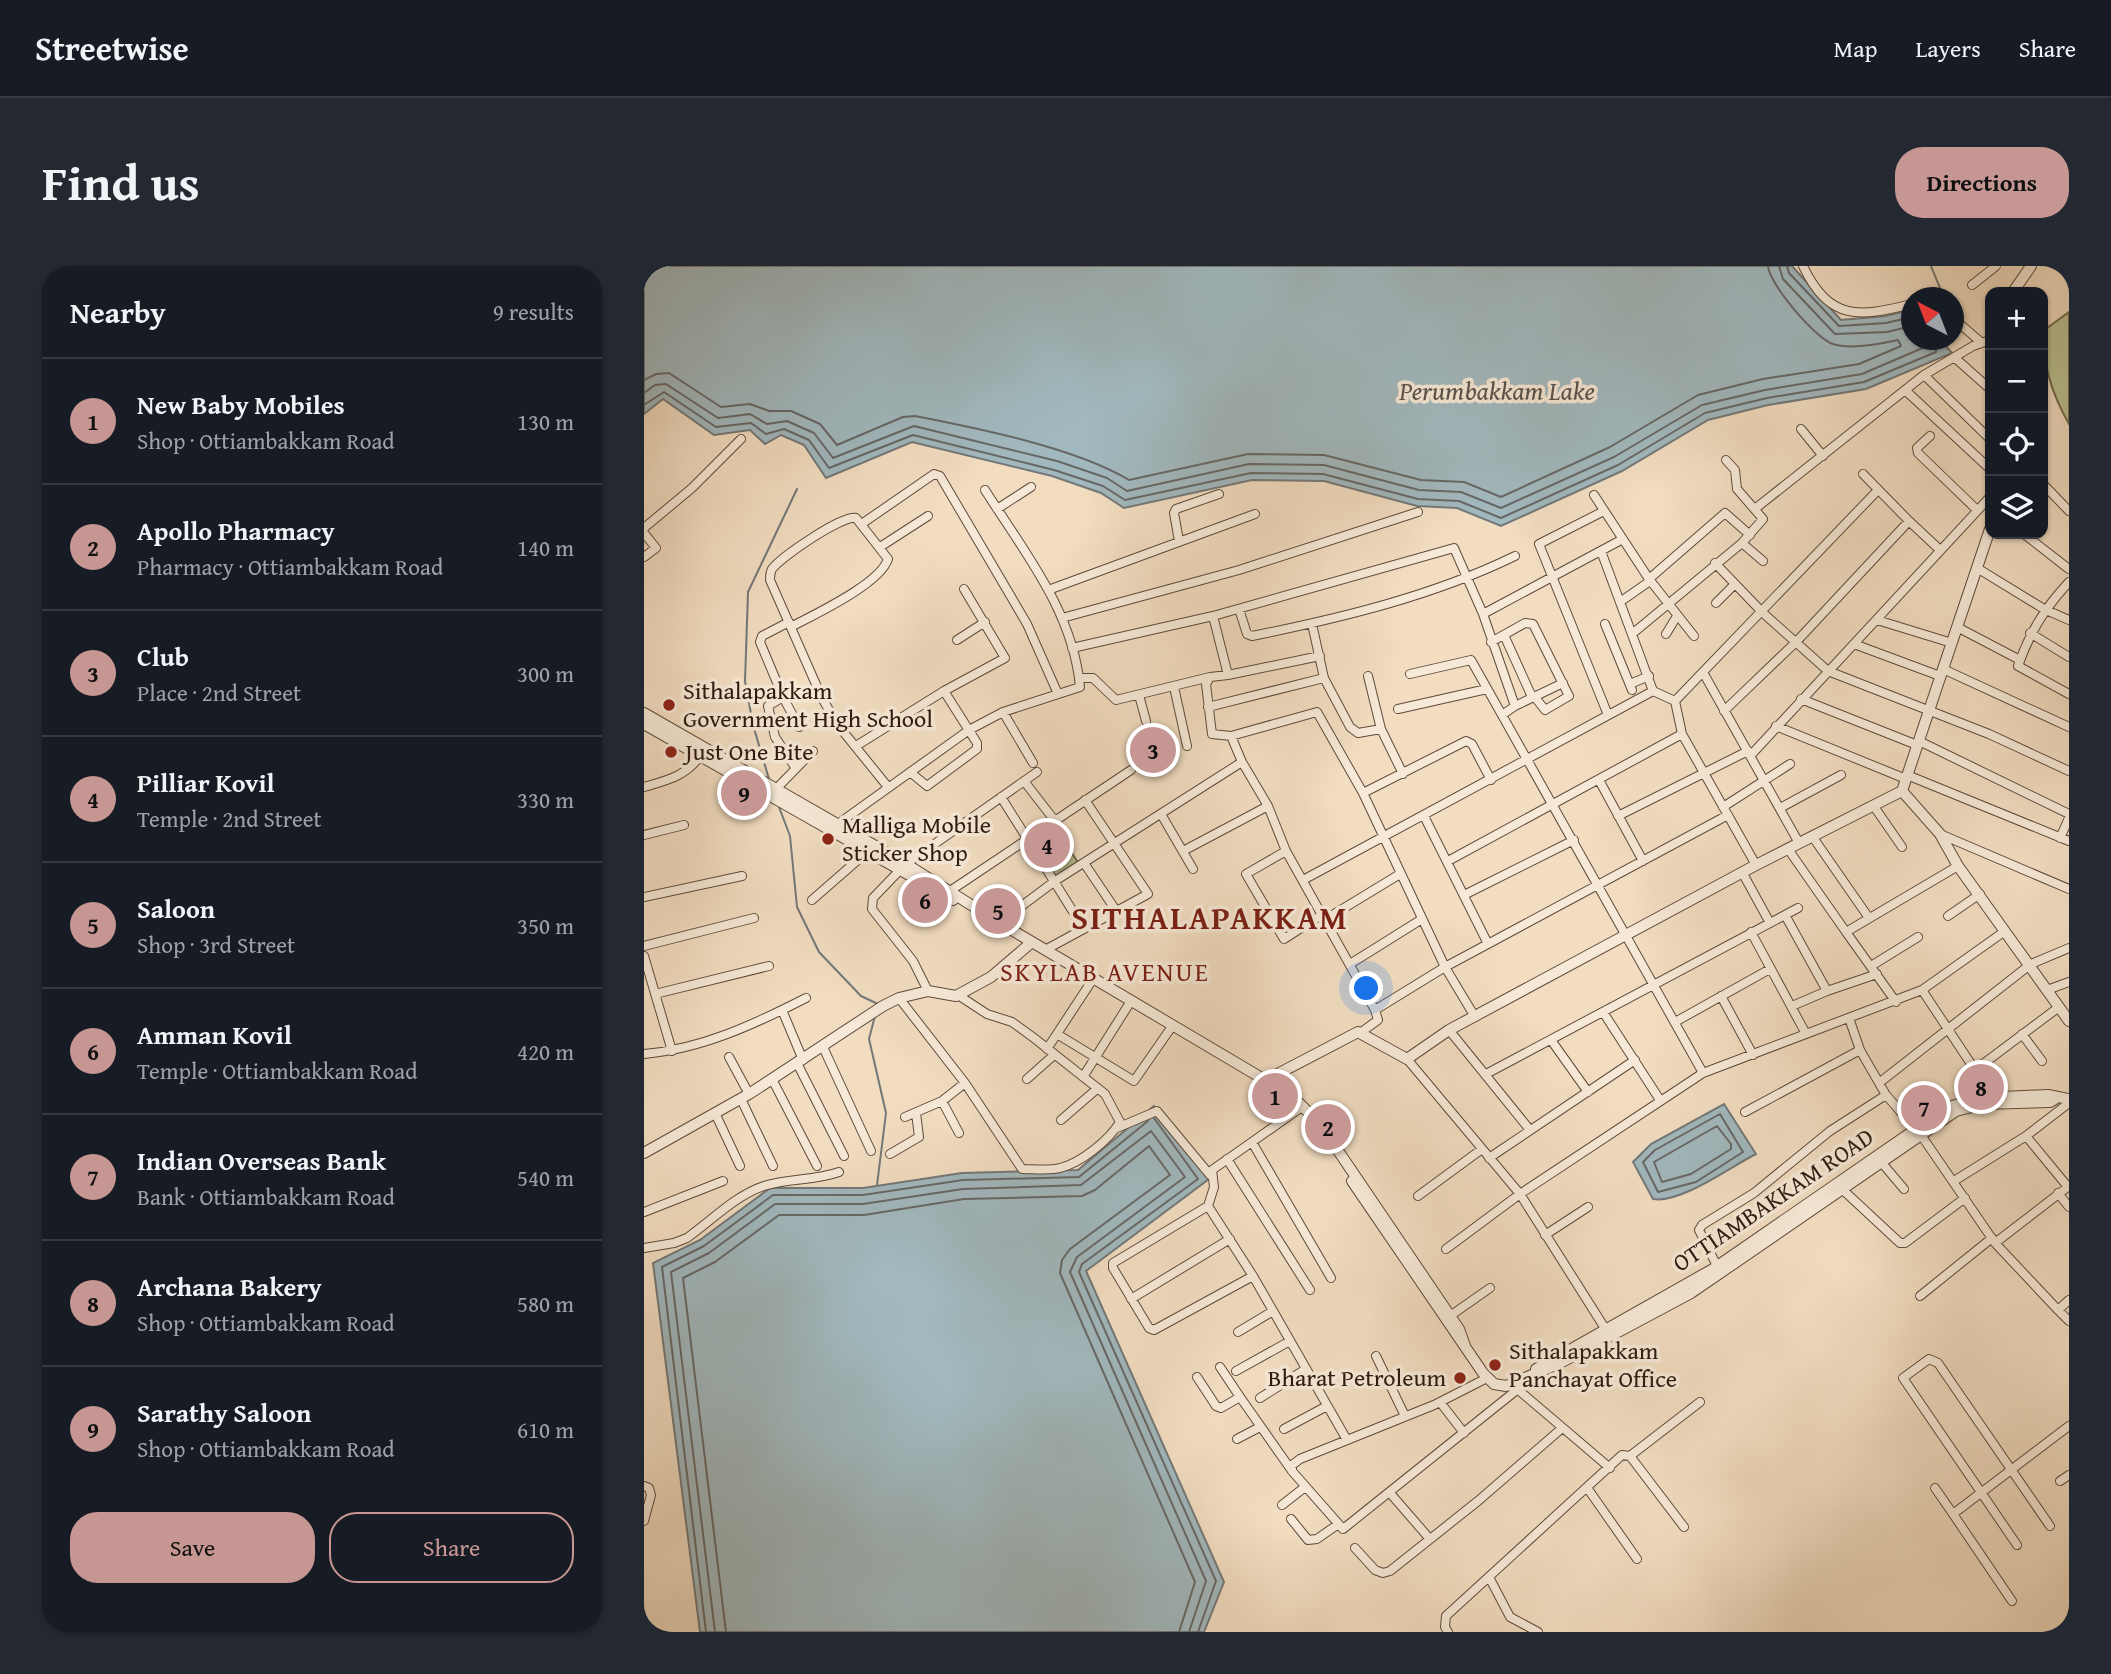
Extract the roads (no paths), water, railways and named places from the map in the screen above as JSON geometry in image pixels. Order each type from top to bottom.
[{"type":"street","points":[[1802,266],[1817,290],[1849,313],[1872,313],[1901,306]]},
{"type":"street","points":[[1972,285],[1996,266]]},
{"type":"street","points":[[2016,287],[2031,266]]},
{"type":"street","points":[[1964,326],[1985,340]]},
{"type":"street","points":[[1756,508],[1924,375],[1985,342]]},
{"type":"street","points":[[1954,357],[1985,385]]},
{"type":"street","points":[[1924,375],[1985,434]]},
{"type":"street","points":[[1905,390],[1985,463]]},
{"type":"street","points":[[1801,429],[1823,456]]},
{"type":"street","points":[[1930,436],[1917,449],[1918,453],[1977,510]]},
{"type":"street","points":[[644,557],[656,548],[644,530],[692,488],[741,439]]},
{"type":"street","points":[[1632,634],[1742,543],[1763,519],[1737,489],[1735,470],[1726,460]]},
{"type":"street","points":[[863,523],[934,474],[940,476],[1027,624],[1058,694]]},
{"type":"street","points":[[1863,474],[1940,550]]},
{"type":"street","points":[[997,509],[1031,487]]},
{"type":"street","points":[[2048,489],[2069,511]]},
{"type":"street","points":[[834,827],[969,730],[1003,712],[1080,687],[1072,649],[1051,589],[985,490]]},
{"type":"street","points":[[1675,701],[1763,613],[1878,490]]},
{"type":"street","points":[[1178,541],[1174,513],[1176,509],[1219,494]]},
{"type":"street","points":[[1594,495],[1649,580],[1694,636]]},
{"type":"street","points":[[1618,816],[1749,753],[1877,620],[1985,502]]},
{"type":"street","points":[[1604,511],[1539,544],[1608,715]]},
{"type":"street","points":[[1062,618],[1213,578],[1418,512]]},
{"type":"street","points":[[1620,602],[1725,513],[1750,535]]},
{"type":"street","points":[[1051,589],[1255,514]]},
{"type":"street","points":[[880,547],[928,516]]},
{"type":"street","points":[[799,727],[760,642],[762,636],[790,625],[861,586],[886,567],[888,559],[863,523],[849,517],[839,520],[773,568],[770,580],[790,625],[822,698],[888,787]]},
{"type":"street","points":[[1724,711],[1797,641],[1909,521]]},
{"type":"street","points":[[1407,1059],[1449,1030],[1742,872],[1902,791],[1987,539]]},
{"type":"street","points":[[2030,539],[2069,569]]},
{"type":"street","points":[[1483,614],[1622,540]]},
{"type":"street","points":[[1742,543],[1763,561]]},
{"type":"street","points":[[1072,649],[1213,616],[1451,547],[1469,579],[1515,706]]},
{"type":"street","points":[[1601,551],[1653,691],[1675,701]]},
{"type":"street","points":[[1239,609],[1247,634],[1252,636],[1312,624],[1469,579],[1515,556]]},
{"type":"street","points":[[1715,564],[1763,613],[1828,671],[1929,710],[2069,771]]},
{"type":"street","points":[[1977,569],[2044,609],[2069,620]]},
{"type":"street","points":[[2069,582],[2044,609],[2030,633],[2018,666],[2069,694]]},
{"type":"street","points":[[1716,603],[1735,584]]},
{"type":"street","points":[[856,746],[944,691],[1005,658],[964,589]]},
{"type":"street","points":[[1213,616],[1228,675]]},
{"type":"street","points":[[1666,634],[1676,616]]},
{"type":"street","points":[[1877,620],[1952,643]]},
{"type":"street","points":[[957,640],[985,622]]},
{"type":"street","points":[[1491,642],[1525,623],[1533,624],[1569,696],[1545,710],[1533,696],[1504,635]]},
{"type":"street","points":[[1312,624],[1324,678],[1350,727],[1358,733],[1381,729]]},
{"type":"street","points":[[1605,624],[1631,687],[1648,676]]},
{"type":"street","points":[[1957,627],[2020,660]]},
{"type":"street","points":[[2030,633],[2069,657]]},
{"type":"street","points":[[1854,644],[1942,672],[2069,727]]},
{"type":"street","points":[[1079,678],[1093,678],[1116,701],[1210,677],[1320,656]]},
{"type":"street","points":[[1410,674],[1471,660],[1600,885],[1625,936],[1703,1073]]},
{"type":"street","points":[[1704,674],[1799,843]]},
{"type":"street","points":[[1368,676],[1381,729],[1403,775]]},
{"type":"street","points":[[1210,677],[1206,684],[1212,734],[1231,736],[1317,712],[1363,793],[1445,967],[1475,1017]]},
{"type":"street","points":[[1208,707],[1324,678]]},
{"type":"street","points":[[1502,715],[1533,696],[1563,683]]},
{"type":"street","points":[[1174,687],[1187,746]]},
{"type":"street","points":[[1398,709],[1487,690]]},
{"type":"street","points":[[910,772],[924,785],[933,783],[973,755],[977,743],[944,691]]},
{"type":"street","points":[[1303,880],[1653,691]]},
{"type":"street","points":[[1139,695],[1146,721]]},
{"type":"street","points":[[783,696],[768,706],[775,737],[795,767]]},
{"type":"street","points":[[1801,699],[1918,743],[2069,816],[2060,838]]},
{"type":"street","points":[[1675,701],[1682,734],[1756,865]]},
{"type":"street","points":[[928,991],[913,961],[872,909],[873,898],[903,868],[1024,781],[1035,768],[1003,712]]},
{"type":"street","points":[[644,713],[776,787],[867,852],[950,891],[997,922]]},
{"type":"street","points":[[644,724],[784,803],[834,827],[1292,1096],[1320,1124],[1450,1316],[1465,1346]]},
{"type":"street","points":[[1776,726],[2069,841]]},
{"type":"street","points":[[1448,861],[1682,734]]},
{"type":"street","points":[[1231,736],[1242,762],[1268,806],[1286,851],[1350,964],[1378,1020],[1360,1033],[1266,1080]]},
{"type":"street","points":[[1363,793],[1470,741],[1491,780]]},
{"type":"street","points":[[776,787],[813,751]]},
{"type":"street","points":[[644,786],[674,779],[686,772],[700,756]]},
{"type":"street","points":[[997,922],[1055,881],[1242,762]]},
{"type":"street","points":[[1723,807],[1790,764]]},
{"type":"street","points":[[950,891],[1131,770]]},
{"type":"street","points":[[1780,808],[1841,775]]},
{"type":"street","points":[[1599,780],[1643,861]]},
{"type":"street","points":[[1024,781],[1055,821]]},
{"type":"street","points":[[1902,791],[1940,834],[1958,866],[2031,964],[2069,1021]]},
{"type":"street","points":[[1001,797],[1084,929]]},
{"type":"street","points":[[1045,950],[1148,894],[1085,800]]},
{"type":"street","points":[[1873,805],[1902,847]]},
{"type":"street","points":[[1183,851],[1268,806]]},
{"type":"street","points":[[1161,814],[1193,869]]},
{"type":"street","points":[[1375,1010],[1445,967],[1728,815]]},
{"type":"street","points":[[1424,816],[1488,944]]},
{"type":"street","points":[[644,835],[684,825]]},
{"type":"street","points":[[1940,834],[2069,889]]},
{"type":"street","points":[[1812,836],[1869,918]]},
{"type":"street","points":[[1464,895],[1574,840]]},
{"type":"street","points":[[1788,849],[1896,1002]]},
{"type":"street","points":[[1286,851],[1246,874],[1284,939],[1400,874]]},
{"type":"street","points":[[812,900],[867,852]]},
{"type":"street","points":[[1084,863],[1117,912]]},
{"type":"street","points":[[1846,932],[1958,866]]},
{"type":"street","points":[[1742,872],[1770,923]]},
{"type":"street","points":[[644,897],[742,876]]},
{"type":"street","points":[[1948,916],[1980,894]]},
{"type":"street","points":[[1486,1074],[1798,908]]},
{"type":"street","points":[[1785,915],[1827,990]]},
{"type":"street","points":[[644,946],[754,918]]},
{"type":"street","points":[[1350,964],[1422,919]]},
{"type":"street","points":[[1446,1249],[1520,1194],[1703,1073],[1922,990],[2005,931]]},
{"type":"street","points":[[1751,932],[1806,1034]]},
{"type":"street","points":[[1871,966],[1918,937]]},
{"type":"street","points":[[958,995],[991,977],[1032,942]]},
{"type":"street","points":[[1879,1083],[2031,964],[2069,948]]},
{"type":"street","points":[[644,956],[672,1051]]},
{"type":"street","points":[[655,994],[769,966]]},
{"type":"street","points":[[1675,1022],[1770,969]]},
{"type":"street","points":[[1792,1006],[1827,990],[1877,974]]},
{"type":"street","points":[[1027,1079],[1051,1052],[1057,1034],[1093,979]]},
{"type":"street","points":[[2048,990],[2069,982]]},
{"type":"street","points":[[1922,990],[1947,1032],[1975,1070],[1977,1102]]},
{"type":"street","points":[[644,1153],[745,1096],[883,1006],[899,998],[928,991],[958,995],[987,1014],[1012,1022],[1098,1088],[1120,1122],[1084,1156],[1060,1168],[1021,1169],[965,1083],[899,998]]},
{"type":"street","points":[[1721,996],[1753,1055]]},
{"type":"street","points":[[644,1054],[672,1051],[737,1032],[806,998]]},
{"type":"street","points":[[1083,1077],[1131,1001]]},
{"type":"street","points":[[1975,1070],[2059,1007]]},
{"type":"street","points":[[782,1010],[800,1061],[844,1156]]},
{"type":"street","points":[[1603,1012],[1660,1100]]},
{"type":"street","points":[[1849,1018],[1860,1049],[1886,1095],[1918,1132],[1994,1241],[2069,1321]]},
{"type":"street","points":[[1057,1034],[1135,1081],[1173,1025]]},
{"type":"street","points":[[1449,1030],[1531,1130]]},
{"type":"street","points":[[1360,1033],[1407,1059],[1520,1194],[1606,1329]]},
{"type":"street","points":[[2022,1034],[2042,1061]]},
{"type":"street","points":[[1550,1040],[1588,1092]]},
{"type":"street","points":[[823,1047],[871,1151]]},
{"type":"street","points":[[1745,1112],[1860,1049]]},
{"type":"street","points":[[729,1057],[773,1166]]},
{"type":"street","points":[[1489,1158],[1635,1060]]},
{"type":"street","points":[[772,1079],[817,1166]]},
{"type":"street","points":[[1266,1080],[1299,1110],[1487,1378],[1500,1386],[1515,1387],[1609,1468]]},
{"type":"street","points":[[905,1117],[942,1101],[965,1083]]},
{"type":"street","points":[[1061,1121],[1098,1088]]},
{"type":"street","points":[[1717,1266],[1699,1230],[1702,1225],[1754,1193],[1830,1131],[1886,1095]]},
{"type":"street","name":"OTTIAMBAKKAM ROAD","points":[[1515,1387],[1524,1378],[1717,1266],[1918,1132],[1948,1115],[1977,1102],[2049,1102],[2055,1098],[2069,1101]]},
{"type":"street","points":[[942,1101],[959,1133]]},
{"type":"street","points":[[1954,1181],[2026,1136],[2069,1101]]},
{"type":"street","points":[[1210,1175],[1212,1170],[1227,1159],[1299,1110]]},
{"type":"street","points":[[1116,1128],[1157,1111],[1214,1183],[1208,1206],[1113,1263],[1113,1268],[1149,1328],[1154,1330],[1253,1276]]},
{"type":"street","points":[[715,1113],[740,1166]]},
{"type":"street","points":[[890,1154],[919,1137],[916,1113]]},
{"type":"street","name":"OTTIAMBAKKAM ROAD","points":[[1524,1378],[1569,1359],[1682,1299],[1882,1163],[1918,1132]]},
{"type":"street","points":[[1920,1296],[2069,1187],[2026,1136]]},
{"type":"street","points":[[1252,1142],[1331,1278]]},
{"type":"street","points":[[1418,1196],[1482,1149]]},
{"type":"street","points":[[1227,1159],[1310,1290]]},
{"type":"street","points":[[1882,1163],[1904,1189]]},
{"type":"street","points":[[644,1248],[674,1244],[687,1238],[760,1187],[790,1179],[815,1180],[839,1172]]},
{"type":"street","points":[[644,1212],[723,1181]]},
{"type":"street","points":[[1843,1190],[1900,1243],[1905,1243],[1965,1198]]},
{"type":"street","points":[[2058,1193],[2069,1206]]},
{"type":"street","points":[[1208,1206],[1253,1276],[1347,1440]]},
{"type":"street","points":[[1545,1235],[1588,1207]]},
{"type":"street","points":[[1131,1299],[1230,1239]]},
{"type":"street","points":[[1450,1316],[1490,1288]]},
{"type":"street","points":[[2058,1310],[2069,1300]]},
{"type":"street","points":[[1238,1332],[1273,1311]]},
{"type":"street","points":[[1236,1371],[1290,1341]]},
{"type":"street","points":[[1376,1356],[1405,1416]]},
{"type":"street","points":[[2017,1545],[1903,1378],[1933,1358],[2050,1525]]},
{"type":"street","points":[[1220,1367],[1292,1471],[1343,1529],[1464,1433],[1515,1387]]},
{"type":"street","points":[[1260,1398],[1306,1368]]},
{"type":"street","points":[[1197,1377],[1218,1409],[1240,1397]]},
{"type":"street","points":[[1292,1471],[1292,1465],[1300,1459],[1440,1402],[1487,1378]]},
{"type":"street","points":[[1440,1402],[1464,1433]]},
{"type":"street","points":[[1448,1632],[1444,1619],[1446,1616],[1588,1489],[1622,1455],[1630,1456],[1700,1402]]},
{"type":"street","points":[[1284,1429],[1327,1406]]},
{"type":"street","points":[[1953,1514],[2069,1426]]},
{"type":"street","points":[[1237,1439],[1261,1427]]},
{"type":"street","points":[[1355,1548],[1375,1570],[1383,1573],[1478,1501],[1561,1429]]},
{"type":"street","points":[[1630,1456],[1684,1527]]},
{"type":"street","points":[[2060,1481],[2069,1475]]},
{"type":"street","points":[[644,1486],[649,1488],[651,1495],[644,1521]]},
{"type":"street","points":[[1282,1505],[1305,1487]]},
{"type":"street","points":[[1935,1488],[2012,1601]]},
{"type":"street","points":[[1588,1489],[1637,1559]]},
{"type":"street","points":[[1390,1493],[1429,1538]]},
{"type":"street","points":[[1291,1519],[1308,1540],[1317,1539],[1337,1525]]},
{"type":"street","points":[[1489,1577],[1510,1617],[1538,1632]]},
{"type":"water","name":"Perumbakkam Lake","points":[[644,266],[1792,266],[1841,320],[1901,312],[1901,350],[1949,350],[1952,353],[1866,389],[1768,405],[1708,420],[1622,471],[1501,526],[1457,508],[1417,506],[1324,481],[1252,480],[1124,508],[1101,493],[1052,476],[912,442],[826,478],[804,445],[781,435],[765,444],[750,430],[714,435],[663,399],[644,414]]},
{"type":"water","points":[[1724,1104],[1756,1154],[1691,1190],[1677,1196],[1653,1199],[1633,1162],[1651,1144]]},
{"type":"water","points":[[1154,1106],[1209,1179],[1086,1271],[1224,1582],[1204,1632],[700,1632],[653,1263],[700,1240],[770,1188],[863,1188],[962,1173],[1078,1170]]},
{"type":"waterway","points":[[1931,266],[1940,287]]},
{"type":"waterway","points":[[769,779],[753,725],[745,681],[748,592],[797,489]]},
{"type":"waterway","points":[[779,807],[790,836],[797,907],[819,952],[861,996],[878,1004]]},
{"type":"waterway","points":[[875,1016],[869,1039],[886,1113],[877,1185]]},
{"type":"place","name":"Sithalapakkam Government High School","points":[[669,705]]},
{"type":"place","name":"Club","points":[[1153,750]]},
{"type":"place","name":"Just One Bite","points":[[671,752]]},
{"type":"place","name":"Sarathy Saloon","points":[[744,793]]},
{"type":"place","name":"Malliga Mobile Sticker Shop","points":[[828,839]]},
{"type":"place","name":"Pilliar Kovil","points":[[1047,845]]},
{"type":"place","name":"Amman Kovil","points":[[925,900]]},
{"type":"place","name":"Saloon","points":[[998,911]]},
{"type":"place","name":"Archana Bakery","points":[[1981,1087]]},
{"type":"place","name":"New Baby Mobiles","points":[[1275,1096]]},
{"type":"place","name":"Indian Overseas Bank","points":[[1924,1108]]},
{"type":"place","name":"Apollo Pharmacy","points":[[1328,1127]]},
{"type":"place","name":"Sithalapakkam Panchayat Office","points":[[1495,1365]]},
{"type":"place","name":"Bharat Petroleum","points":[[1460,1378]]},
{"type":"district","name":"SITHALAPAKKAM","points":[[1210,918]]},
{"type":"district","name":"SKYLAB AVENUE","points":[[1105,972]]}]
